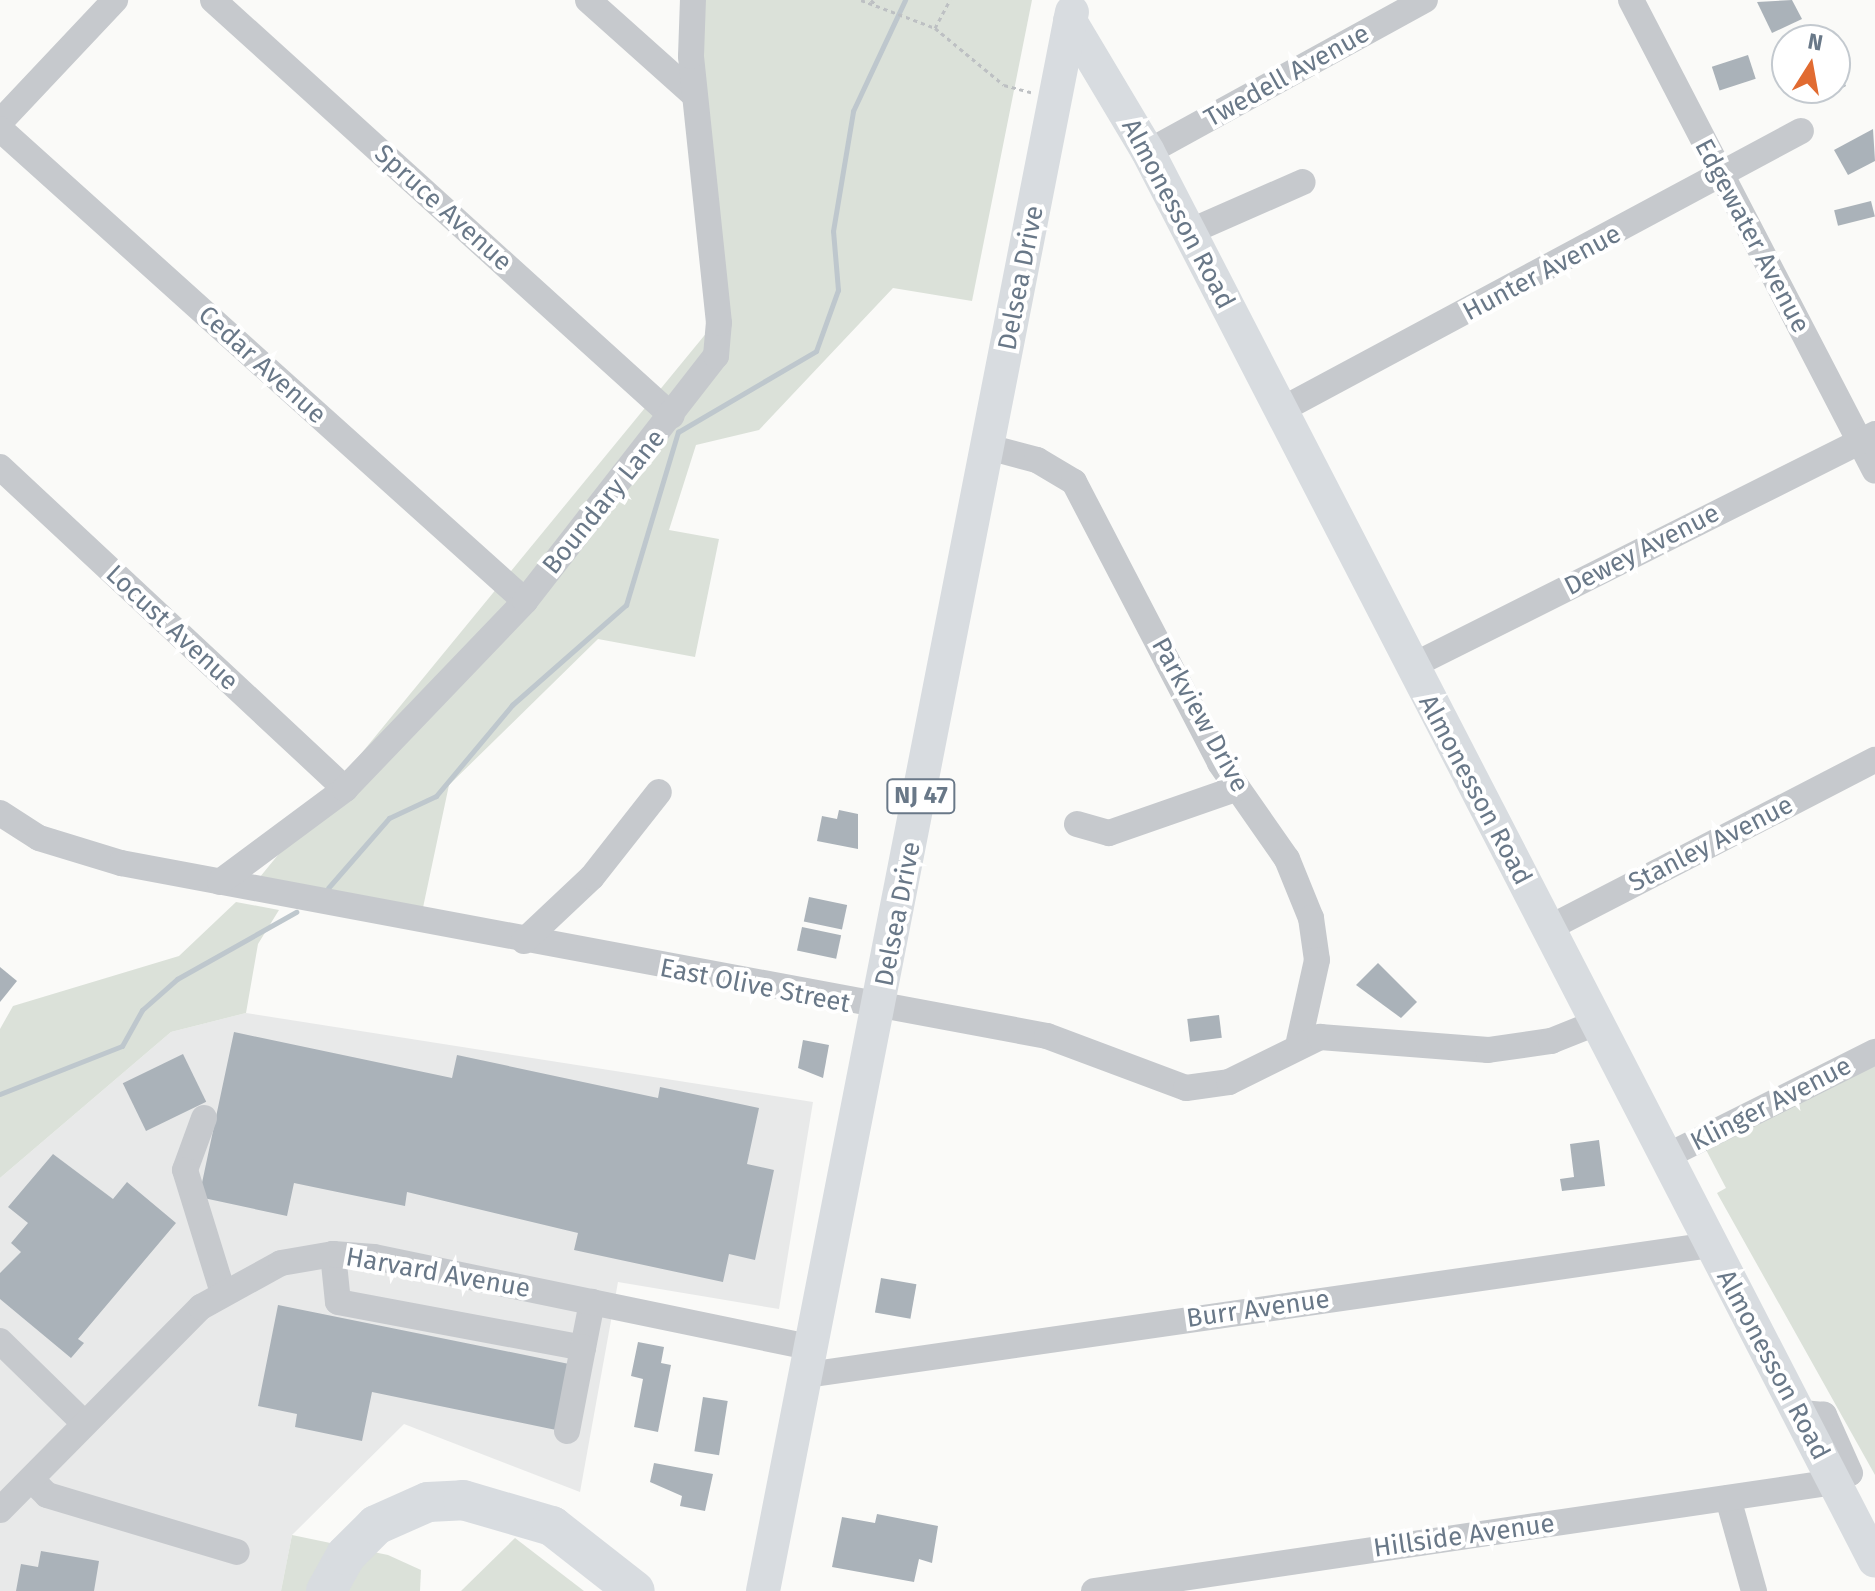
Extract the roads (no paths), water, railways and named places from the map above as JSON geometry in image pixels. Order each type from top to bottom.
[{"type":"highway","points":[[326,1591],[346,1555],[376,1525],[445,1500],[493,1505],[552,1526],[635,1591]]},
{"type":"main road","name":"Almonesson Road","points":[[1072,11],[1148,152],[1410,667],[1875,1561]]},
{"type":"main road","name":"Delsea Drive","points":[[763,1591],[1072,11]]},
{"type":"street","points":[[0,122],[115,0]]},
{"type":"street","name":"Spruce Avenue","points":[[213,0],[672,416]]},
{"type":"street","points":[[588,0],[693,94]]},
{"type":"street","name":"Boundary Lane","points":[[220,882],[345,789],[525,601],[716,356],[719,323],[693,94],[693,0]]},
{"type":"street","name":"Twedell Avenue","points":[[1148,152],[1425,0]]},
{"type":"street","name":"Edgewater Avenue","points":[[1631,0],[1722,178],[1867,437],[1875,471]]},
{"type":"street","name":"Cedar Avenue","points":[[0,129],[525,601]]},
{"type":"street","name":"Hunter Avenue","points":[[1281,410],[1722,178],[1801,131]]},
{"type":"street","points":[[1189,232],[1303,182]]},
{"type":"street","name":"Dewey Avenue","points":[[1410,667],[1867,437]]},
{"type":"street","name":"Parkview Drive","points":[[988,447],[1037,460],[1074,482],[1235,789],[1287,859],[1311,918],[1317,981],[1299,1041]]},
{"type":"street","name":"Locust Avenue","points":[[0,467],[345,789]]},
{"type":"street","name":"Stanley Avenue","points":[[1547,929],[1875,760]]},
{"type":"street","points":[[1077,824],[1109,833],[1235,789]]},
{"type":"street","points":[[524,941],[592,877],[659,792]]},
{"type":"street","name":"East Olive Street","points":[[0,813],[20,830],[77,852],[879,1009],[1047,1036],[1186,1088],[1248,1074],[1299,1041],[1341,1034],[1403,1048],[1488,1050],[1551,1041],[1596,1023]]},
{"type":"street","name":"Klinger Avenue","points":[[1667,1156],[1875,1052]]},
{"type":"street","points":[[204,1118],[185,1170],[223,1293]]},
{"type":"street","name":"Burr Avenue","points":[[808,1361],[1710,1245]]},
{"type":"street","points":[[333,1254],[338,1302],[583,1348]]},
{"type":"street","name":"Harvard Avenue","points":[[3,1509],[84,1423],[223,1293],[281,1263],[333,1254],[592,1302],[808,1361]]},
{"type":"street","points":[[567,1431],[592,1302]]},
{"type":"street","points":[[0,1341],[84,1423]]},
{"type":"street","points":[[32,1480],[47,1495],[237,1552]]},
{"type":"street","name":"Hillside Avenue","points":[[1094,1591],[1835,1482]]},
{"type":"street","points":[[1728,1498],[1754,1591]]},
{"type":"waterway","points":[[328,888],[389,818],[436,796],[512,705],[626,605],[678,432],[816,351],[838,290],[833,231],[853,111],[905,0]]},
{"type":"waterway","points":[[0,1094],[122,1046],[142,1010],[177,979],[296,912]]}]
